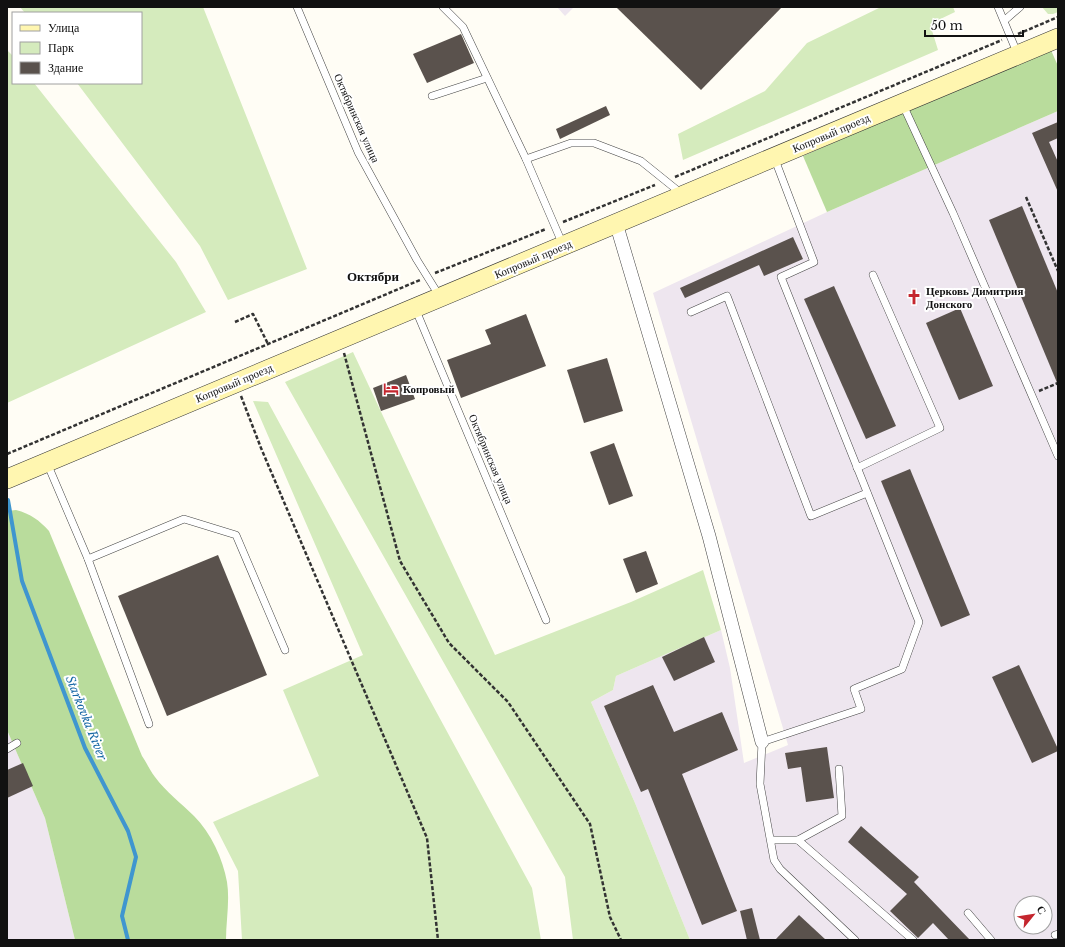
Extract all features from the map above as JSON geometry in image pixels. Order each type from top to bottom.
[{"type":"main road","name":"Копровый проезд","points":[[7,479],[340,338],[415,308],[1018,55],[1057,42]]},
{"type":"street","points":[[616,223],[708,536],[762,742]]},
{"type":"lane","name":"Октябринская улица","points":[[297,7],[358,152],[427,277],[440,297]]},
{"type":"lane","points":[[444,7],[463,27],[526,159],[563,246]]},
{"type":"lane","points":[[998,7],[1005,20],[1018,55]]},
{"type":"lane","points":[[1005,20],[1020,7]]},
{"type":"lane","points":[[432,96],[487,78]]},
{"type":"lane","points":[[903,104],[1058,456]]},
{"type":"lane","points":[[526,159],[571,143],[594,143],[617,150],[641,161],[683,195]]},
{"type":"lane","points":[[774,157],[814,262],[781,277],[919,622],[902,669],[854,688],[861,709],[762,742],[760,784],[774,860],[780,869],[855,940]]},
{"type":"lane","points":[[857,468],[940,428],[873,275]]},
{"type":"lane","points":[[690,312],[727,296],[811,516],[867,493]]},
{"type":"lane","name":"Октябринская улица","points":[[415,308],[546,620]]},
{"type":"lane","points":[[47,462],[88,559],[149,724]]},
{"type":"lane","points":[[88,559],[184,519],[236,535],[285,650]]},
{"type":"lane","points":[[7,749],[17,743]]},
{"type":"lane","points":[[771,840],[798,840],[842,816],[839,769]]},
{"type":"lane","points":[[798,840],[913,940]]},
{"type":"lane","points":[[968,913],[991,940]]},
{"type":"path","points":[[7,454],[427,277],[665,181],[1058,17]]},
{"type":"path","points":[[1026,197],[1058,271]]},
{"type":"path","points":[[235,322],[253,314],[268,344]]},
{"type":"path","points":[[340,338],[400,562],[449,643],[508,702],[590,824],[610,918],[621,940]]},
{"type":"path","points":[[236,383],[261,448],[426,838],[438,940]]},
{"type":"path","points":[[1031,394],[1058,383]]},
{"type":"shaded area","points":[[557,7],[574,7],[565,16]]},
{"type":"shaded area","points":[[1058,111],[1058,940],[690,940],[635,803],[591,702],[613,690],[616,676],[721,630],[730,668],[744,763],[788,745],[653,293],[827,212]]},
{"type":"shaded area","points":[[7,730],[45,818],[75,940],[7,940]]},
{"type":"green space","points":[[20,7],[203,7],[307,269],[228,300],[200,246],[78,84],[142,84],[142,12],[24,12]]},
{"type":"green space","points":[[881,7],[953,7],[955,12],[930,24],[938,50],[683,160],[678,134],[765,91],[807,43]]},
{"type":"green space","points":[[1042,7],[1058,7],[1058,12],[1048,14]]},
{"type":"green space","points":[[1050,48],[1058,66],[1058,111],[827,212],[803,156]]},
{"type":"green space","points":[[7,50],[12,55],[12,84],[35,84],[176,262],[206,312],[7,403]]},
{"type":"green space","points":[[353,352],[495,655],[631,602],[703,570],[721,630],[616,676],[613,690],[591,702],[635,803],[690,940],[573,940],[565,877],[285,382]]},
{"type":"green space","points":[[253,401],[268,402],[532,888],[541,940],[242,940],[238,871],[213,822],[319,776],[283,690],[363,655]]},
{"type":"green space","points":[[16,510],[26,513],[34,518],[49,531],[142,756],[159,782],[189,811],[211,838],[223,864],[227,882],[228,904],[226,940],[75,940],[45,818],[7,730],[7,511]]},
{"type":"building","points":[[616,7],[782,7],[701,90]]},
{"type":"building","points":[[461,34],[474,63],[427,83],[413,54]]},
{"type":"building","points":[[606,106],[610,115],[560,139],[556,129]]},
{"type":"building","points":[[1058,122],[1058,138],[1049,142],[1058,162],[1058,192],[1032,133]]},
{"type":"building","points":[[1022,206],[1058,293],[1058,385],[989,220]]},
{"type":"building","points":[[793,237],[803,259],[764,276],[759,265],[685,298],[680,288]]},
{"type":"building","points":[[834,286],[896,426],[866,439],[804,299]]},
{"type":"building","points":[[960,308],[993,386],[959,400],[926,323]]},
{"type":"building","points":[[526,314],[546,366],[461,398],[447,360],[491,344],[485,330]]},
{"type":"building","points":[[607,358],[623,411],[584,423],[567,370]]},
{"type":"building","name":"Копровый","points":[[406,375],[415,399],[381,411],[373,388]]},
{"type":"building","points":[[614,443],[633,496],[609,505],[590,452]]},
{"type":"building","points":[[910,469],[970,615],[941,627],[881,481]]},
{"type":"building","points":[[646,551],[658,584],[636,593],[623,559]]},
{"type":"building","points":[[218,555],[267,675],[167,716],[118,596]]},
{"type":"building","points":[[704,637],[715,662],[674,681],[662,657]]},
{"type":"building","points":[[1019,665],[1058,749],[1058,751],[1032,763],[992,677]]},
{"type":"building","points":[[653,685],[674,732],[722,712],[738,750],[682,774],[737,911],[702,925],[648,789],[641,792],[604,706]]},
{"type":"building","points":[[827,747],[834,798],[806,802],[801,767],[788,769],[785,753]]},
{"type":"building","points":[[23,763],[33,786],[7,798],[7,770]]},
{"type":"building","points":[[861,826],[919,877],[914,882],[970,940],[949,940],[933,923],[918,938],[890,911],[907,894],[848,842]]},
{"type":"building","points":[[752,908],[760,940],[747,940],[740,911]]},
{"type":"building","points":[[799,915],[826,940],[775,940]]},
{"type":"waterway","name":"Starkovka River","points":[[8,500],[22,581],[85,748],[128,831],[136,857],[122,916],[128,940]]},
{"type":"place","name":"Церковь Димитрия Донского","points":[[914,297]]},
{"type":"place","name":"Копровый","points":[[391,389]]},
{"type":"district","name":"Октябри","points":[[373,276]]}]
